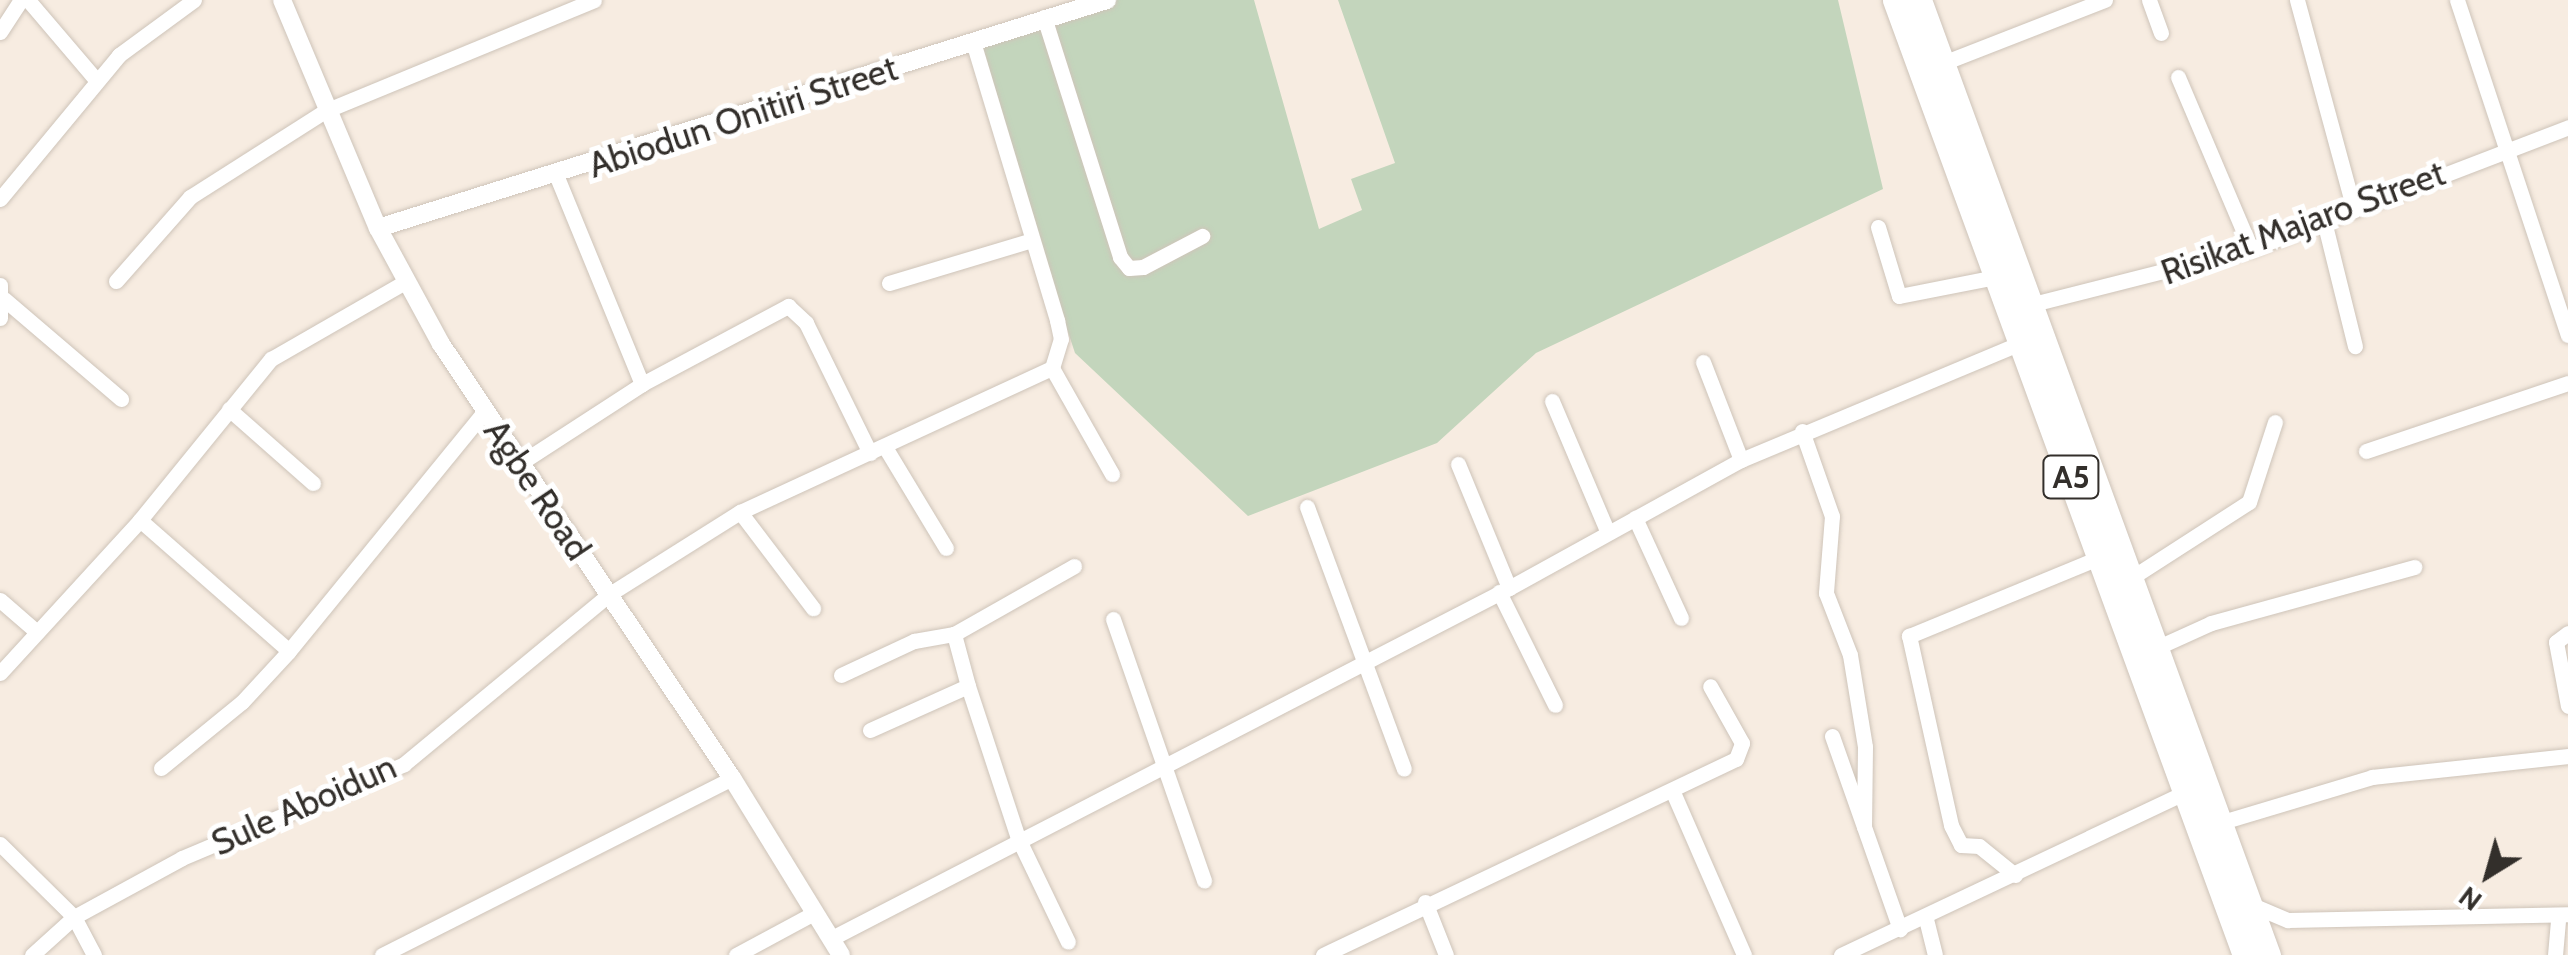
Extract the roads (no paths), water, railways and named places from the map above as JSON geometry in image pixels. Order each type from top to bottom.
[{"type":"highway","name":"A5","points":[[1895,0],[2184,793],[2236,904],[2268,955]]},
{"type":"highway","name":"A5","points":[[1920,0],[2034,304],[2219,823],[2245,955]]},
{"type":"street","points":[[0,32],[24,0],[96,80]]},
{"type":"street","points":[[0,199],[96,80],[137,38],[194,0]]},
{"type":"street","name":"Agbe Road","points":[[282,0],[325,111],[406,282],[484,412],[732,778],[835,947]]},
{"type":"street","points":[[116,281],[190,198],[325,111],[594,0]]},
{"type":"street","name":"Abiodun Onitiri Street","points":[[378,228],[557,177],[1044,16],[1106,0]]},
{"type":"street","points":[[1943,64],[2105,0]]},
{"type":"street","points":[[2149,0],[2161,33]]},
{"type":"street","points":[[2297,0],[2354,210]]},
{"type":"street","points":[[2457,0],[2510,148],[2568,335]]},
{"type":"street","points":[[1044,16],[1120,258],[1128,268],[1143,267],[1202,236]]},
{"type":"street","points":[[973,41],[1061,339],[1052,368],[1112,474]]},
{"type":"street","points":[[2178,77],[2251,248]]},
{"type":"street","name":"Risikat Majaro Street","points":[[2034,304],[2251,248],[2568,127]]},
{"type":"street","points":[[557,177],[642,384]]},
{"type":"street","points":[[2324,221],[2355,346]]},
{"type":"street","points":[[1878,227],[1899,296],[1996,277]]},
{"type":"street","points":[[888,282],[1032,240]]},
{"type":"street","points":[[0,672],[140,520],[229,408],[282,350],[406,282]]},
{"type":"street","points":[[0,318],[2,292]]},
{"type":"street","points":[[2,292],[121,399]]},
{"type":"street","points":[[519,464],[642,384],[788,306],[806,323],[877,450],[946,548]]},
{"type":"street","points":[[835,947],[1018,838],[1504,590],[1741,460],[1802,431],[2021,343]]},
{"type":"street","points":[[1703,362],[1741,460]]},
{"type":"street","name":"Sule Aboidun","points":[[32,955],[74,917],[182,858],[404,764],[608,595],[740,512],[1052,368]]},
{"type":"street","points":[[2366,450],[2568,383]]},
{"type":"street","points":[[1552,401],[1608,534]]},
{"type":"street","points":[[229,408],[313,484]]},
{"type":"street","points":[[161,768],[242,702],[289,651],[484,412]]},
{"type":"street","points":[[2131,578],[2249,502],[2275,422]]},
{"type":"street","points":[[1802,431],[1832,516],[1826,594],[1853,674],[1865,747],[1864,826]]},
{"type":"street","points":[[1458,464],[1504,590],[1555,705]]},
{"type":"street","points":[[1307,507],[1404,769]]},
{"type":"street","points":[[740,512],[813,608]]},
{"type":"street","points":[[1635,518],[1681,618]]},
{"type":"street","points":[[140,520],[289,651]]},
{"type":"street","points":[[2015,875],[1979,846],[1960,845],[1952,825],[1909,636],[2101,558]]},
{"type":"street","points":[[842,676],[914,641],[954,634],[1074,566]]},
{"type":"street","points":[[2156,648],[2244,612],[2414,567]]},
{"type":"street","points":[[0,600],[37,632]]},
{"type":"street","points":[[1113,619],[1204,881]]},
{"type":"street","points":[[954,634],[1018,838],[1068,942]]},
{"type":"street","points":[[2568,634],[2556,642],[2568,706]]},
{"type":"street","points":[[870,730],[968,686]]},
{"type":"street","points":[[1323,955],[1425,902],[1672,790],[1743,752],[1710,686]]},
{"type":"street","points":[[1832,736],[1900,929]]},
{"type":"street","points":[[2219,823],[2372,777],[2568,756]]},
{"type":"street","points":[[382,955],[732,778]]},
{"type":"street","points":[[1672,790],[1744,955]]},
{"type":"street","points":[[1841,955],[1926,919],[2184,793]]},
{"type":"street","points":[[0,844],[74,917],[94,955]]},
{"type":"street","points":[[1425,902],[1446,955]]},
{"type":"street","points":[[2236,904],[2288,920],[2563,916],[2555,955]]},
{"type":"street","points":[[736,955],[814,913]]},
{"type":"street","points":[[1926,919],[1935,955]]}]
